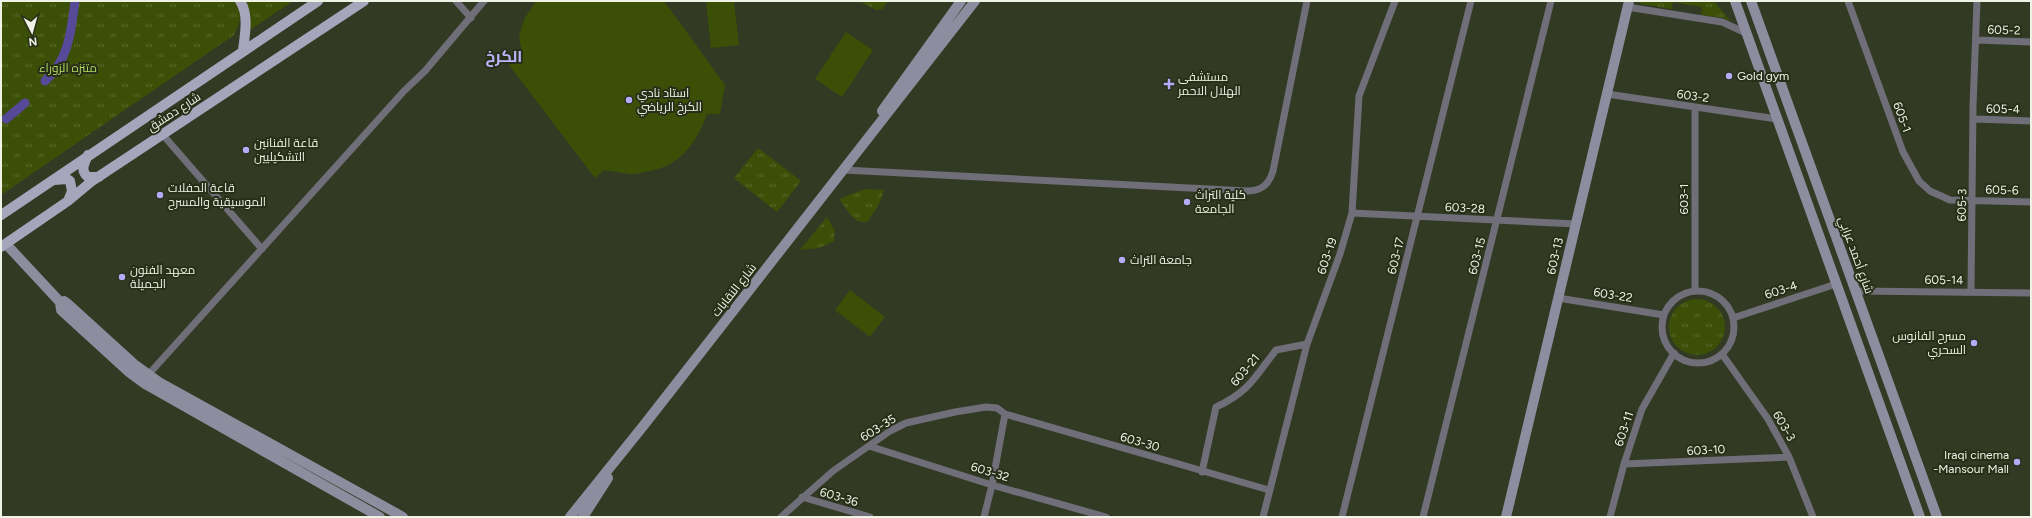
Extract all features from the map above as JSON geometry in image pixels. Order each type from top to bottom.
[{"type":"main road","points":[[240,1],[243,6],[245,19],[243,50]]},
{"type":"main road","name":"شارع دمشق","points":[[1,216],[88,155],[318,1]]},
{"type":"main road","name":"شارع دمشق","points":[[3,246],[68,201],[99,177],[266,67],[324,26],[364,1]]},
{"type":"main road","points":[[88,155],[84,162],[83,172],[88,177],[99,177]]},
{"type":"main road","points":[[54,180],[66,179],[70,181],[72,191],[68,201]]},
{"type":"street","points":[[456,1],[471,18]]},
{"type":"street","points":[[148,375],[404,91],[425,71],[439,52],[471,18],[484,1]]},
{"type":"street","name":"شارع النقابات","points":[[844,170],[846,160],[961,1]]},
{"type":"street","name":"شارع النقابات","points":[[570,517],[644,425],[975,1]]},
{"type":"street","points":[[844,170],[1096,185],[1247,192],[1259,190],[1269,182],[1273,171],[1307,1]]},
{"type":"street","name":"603-19","points":[[1263,517],[1307,344],[1340,254],[1352,213],[1359,96],[1395,1]]},
{"type":"street","name":"603-17","points":[[1342,517],[1470,1]]},
{"type":"street","name":"603-15","points":[[1424,517],[1552,1]]},
{"type":"street","points":[[1728,1],[1736,5],[1920,517]]},
{"type":"street","name":"605-1","points":[[1848,1],[1903,152],[1914,175],[1924,187],[1936,195],[1950,200],[1973,200]]},
{"type":"street","name":"605-3","points":[[1971,292],[1974,120],[1977,108],[1977,1]]},
{"type":"street","name":"605-3","points":[[1978,40],[1981,1]]},
{"type":"street","name":"شارع أحمد عرابي","points":[[1752,2],[1937,517]]},
{"type":"street","points":[[1628,4],[1722,22],[1746,33]]},
{"type":"street","name":"603-13","points":[[1506,517],[1628,4]]},
{"type":"street","name":"605-2","points":[[1978,40],[2031,42]]},
{"type":"street","name":"603-2","points":[[1607,94],[1777,119]]},
{"type":"street","name":"603-1","points":[[1695,108],[1696,291]]},
{"type":"street","name":"605-4","points":[[1974,120],[2031,121]]},
{"type":"street","points":[[162,135],[262,249]]},
{"type":"street","name":"605-6","points":[[1973,200],[2031,202]]},
{"type":"street","name":"603-28","points":[[1352,213],[1576,224]]},
{"type":"street","points":[[3,246],[60,302],[61,310],[141,381],[361,501],[403,517]]},
{"type":"street","name":"603-4","points":[[1733,318],[1836,284]]},
{"type":"street","points":[[1696,291],[1708,292],[1719,297],[1728,306],[1733,318],[1732,337],[1722,354],[1713,359],[1692,362],[1682,359],[1667,345],[1663,335],[1662,325],[1664,315],[1669,305],[1676,298],[1685,293],[1696,291]]},
{"type":"street","name":"605-14","points":[[1856,291],[2031,293]]},
{"type":"street","name":"603-22","points":[[1558,298],[1664,315]]},
{"type":"street","points":[[60,302],[64,301],[68,304],[148,375],[361,501],[380,517]]},
{"type":"street","name":"603-21","points":[[1202,472],[1216,407],[1234,399],[1247,388],[1276,350],[1307,344]]},
{"type":"street","name":"603-11","points":[[1610,517],[1624,464],[1642,409],[1674,353]]},
{"type":"street","name":"603-3","points":[[1722,354],[1768,419],[1789,457],[1813,517]]},
{"type":"street","name":"603-35","points":[[781,517],[833,471],[895,428],[906,423],[986,407],[997,408],[1006,414]]},
{"type":"street","points":[[984,517],[1006,414]]},
{"type":"street","name":"603-30","points":[[1006,414],[1202,472],[1269,490]]},
{"type":"street","name":"شارع النقابات","points":[[583,517],[602,486],[635,442],[644,425]]},
{"type":"street","name":"603-32","points":[[869,446],[992,485],[1106,517]]},
{"type":"street","name":"603-10","points":[[1624,464],[1789,457]]},
{"type":"street","name":"603-36","points":[[802,497],[870,517]]},
{"type":"green space","name":"متنزه الزوراء","points":[[1,1],[235,1],[238,5],[240,18],[234,35],[1,195]]},
{"type":"green space","points":[[246,1],[293,1],[250,30]]},
{"type":"green space","name":"استاد نادي الكرخ الرياضي","points":[[536,1],[664,1],[725,85],[720,114],[707,114],[692,145],[677,160],[657,169],[633,174],[604,170],[595,178],[509,65],[522,54],[519,35],[525,18]]},
{"type":"green space","points":[[706,1],[734,1],[739,45],[711,48]]},
{"type":"green space","points":[[859,1],[888,1],[882,9],[876,10]]},
{"type":"green space","points":[[1639,1],[1714,1],[1731,22],[1724,18],[1701,15],[1702,7],[1673,2],[1672,9],[1641,4]]},
{"type":"green space","points":[[846,32],[873,50],[842,97],[815,79]]},
{"type":"green space","points":[[758,148],[801,181],[777,212],[734,178]]},
{"type":"green space","points":[[865,189],[884,190],[873,214],[867,222],[862,222],[858,221],[851,215],[839,199]]},
{"type":"green space","points":[[827,217],[835,231],[834,241],[819,248],[800,250]]},
{"type":"green space","points":[[850,290],[885,317],[870,337],[835,310]]},
{"type":"green space","points":[[1697,299],[1708,301],[1717,307],[1723,316],[1725,327],[1723,338],[1717,347],[1708,353],[1697,355],[1686,353],[1677,347],[1671,338],[1669,327],[1671,316],[1677,307],[1686,301]]},
{"type":"waterway","points":[[45,81],[59,64],[68,44],[75,1]]},
{"type":"waterway","points":[[6,119],[25,103]]},
{"type":"place","name":"Gold gym","points":[[1729,76]]},
{"type":"place","name":"مستشفى الهلال الاحمر","points":[[1169,84]]},
{"type":"place","name":"استاد نادي الكرخ الرياضي","points":[[629,100]]},
{"type":"place","name":"قاعة الفنانين التشكيليين","points":[[246,150]]},
{"type":"place","name":"قاعة الحفلات الموسيقية والمسرح","points":[[160,195]]},
{"type":"place","name":"كلية التراث الجامعة","points":[[1187,202]]},
{"type":"place","name":"جامعة التراث","points":[[1122,260]]},
{"type":"place","name":"معهد الفنون الجميلة","points":[[122,277]]},
{"type":"place","name":"مسرح الفانوس السحري","points":[[1974,343]]},
{"type":"place","name":"Iraqi cinema -Mansour Mall","points":[[2017,462]]},
{"type":"district","name":"الكرخ","points":[[504,56]]}]
